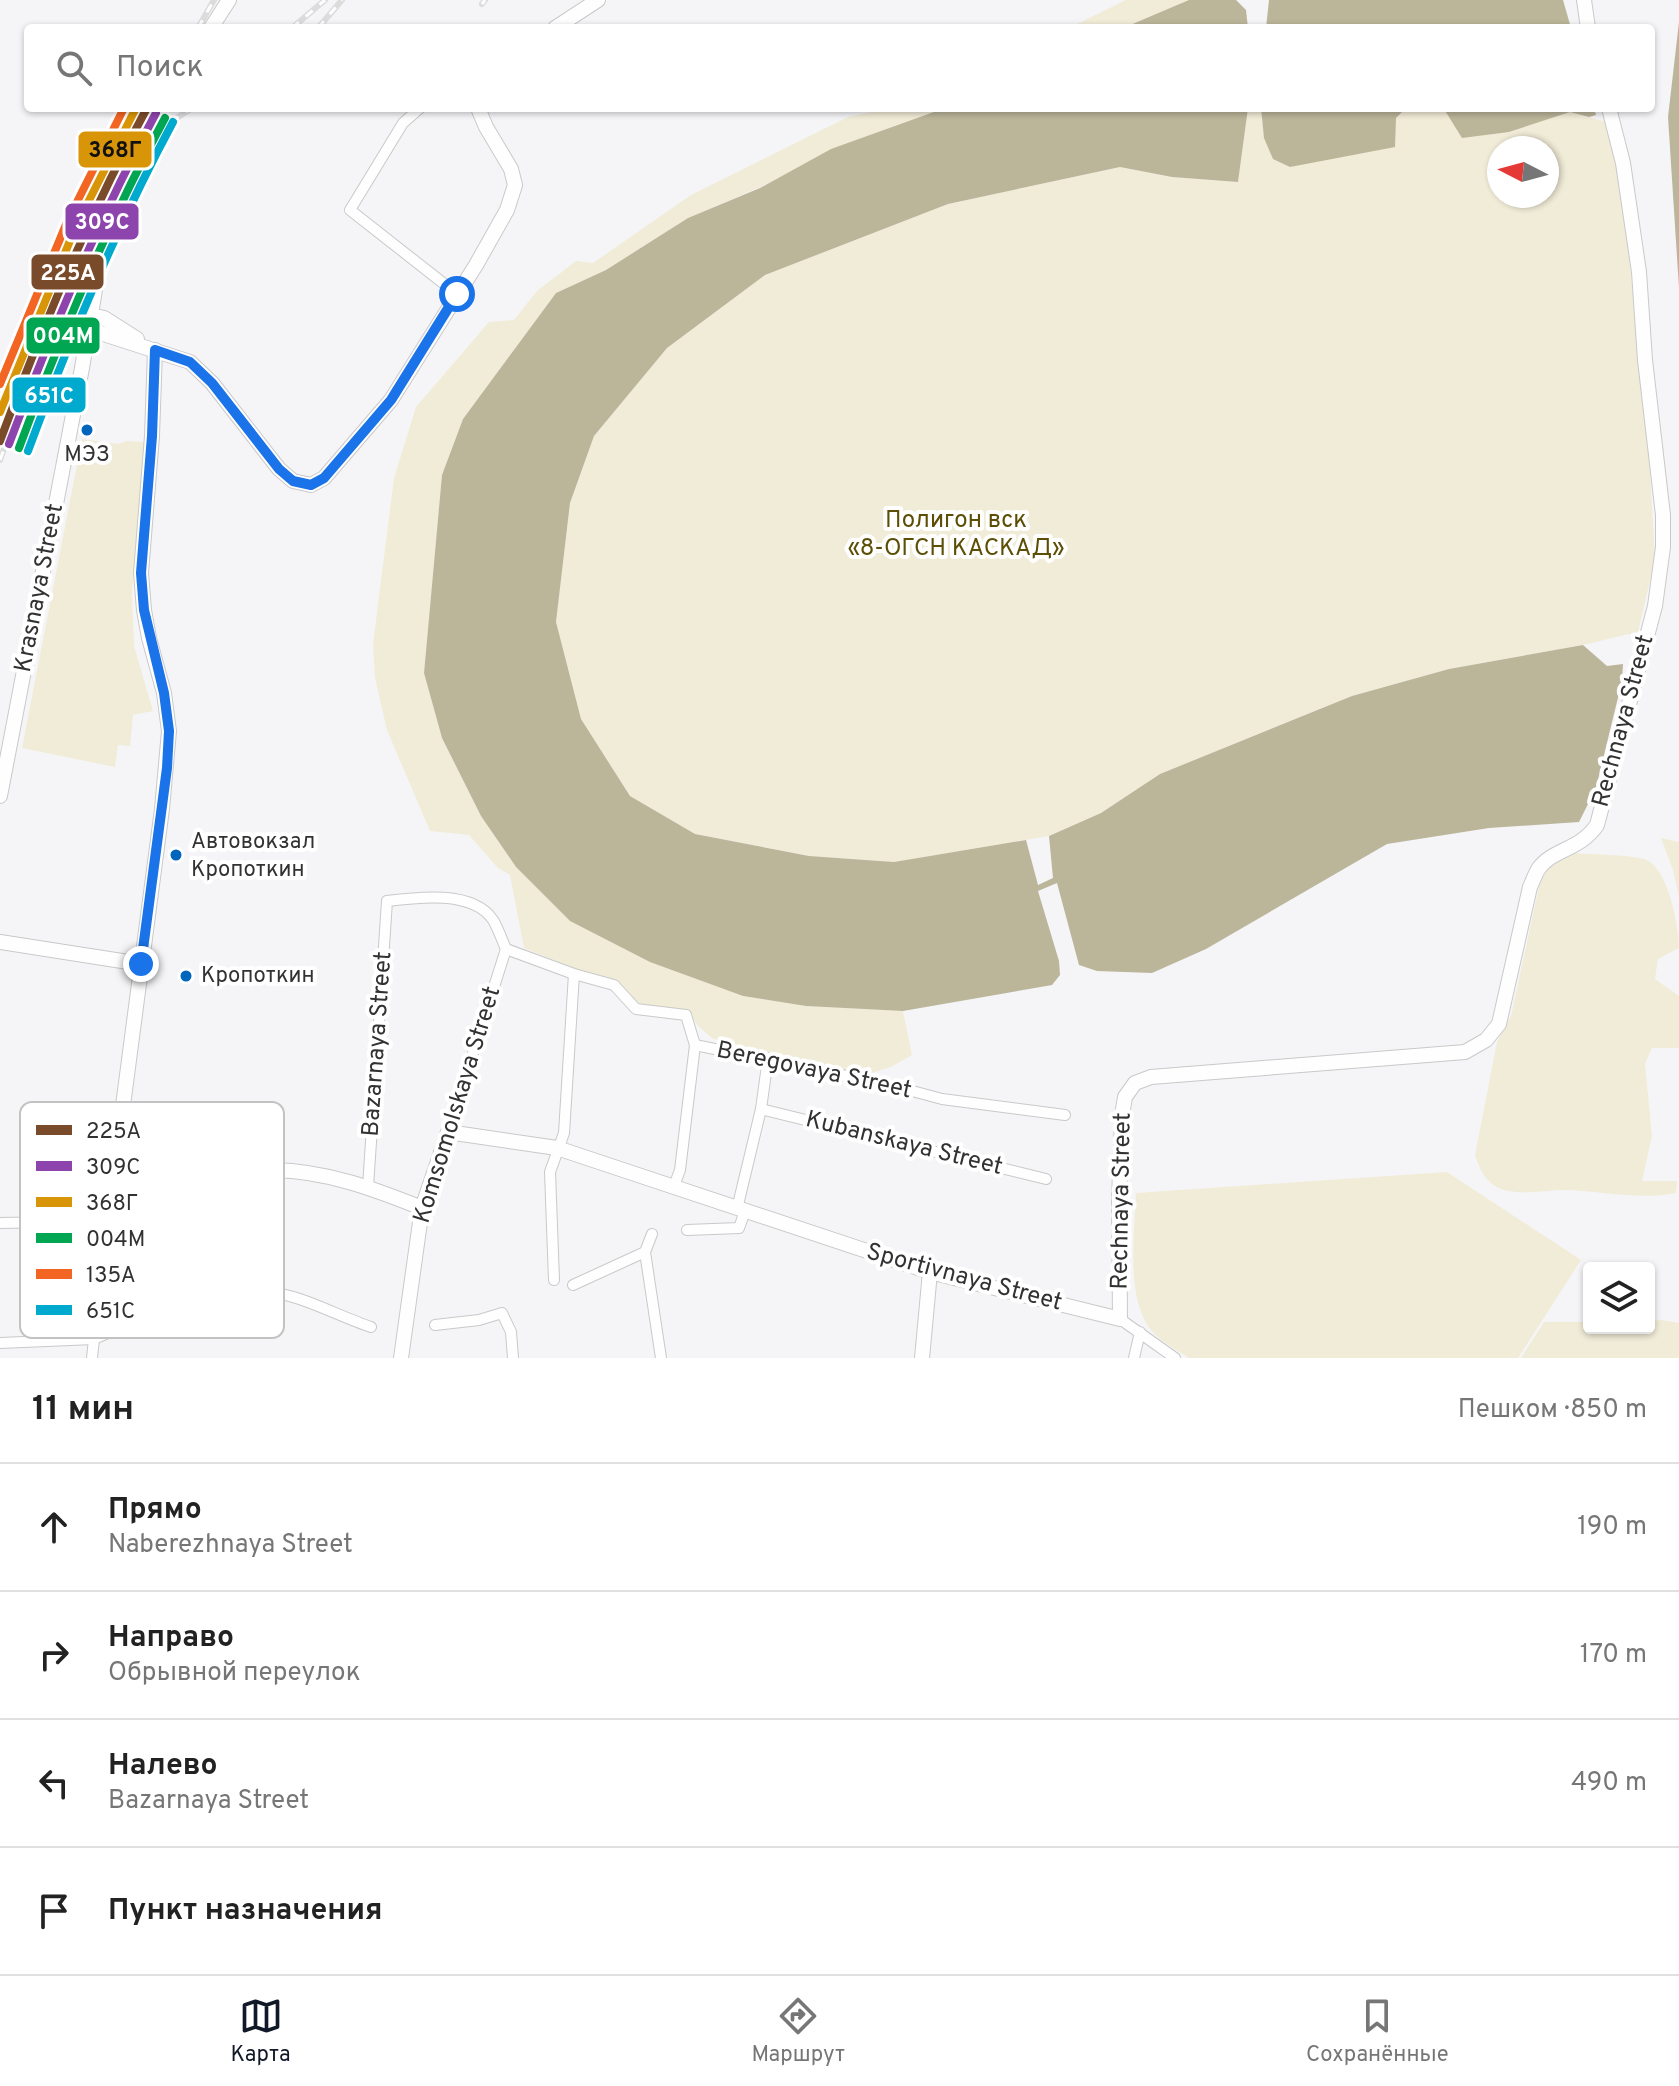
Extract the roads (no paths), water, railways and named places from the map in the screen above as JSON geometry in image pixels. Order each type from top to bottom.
[{"type":"main road","points":[[214,24],[229,0]]},
{"type":"main road","points":[[561,24],[598,0]]},
{"type":"main road","points":[[1584,0],[1587,24]]},
{"type":"main road","name":"Krasnaya Street","points":[[0,796],[107,218],[115,189],[136,143],[156,112]]},
{"type":"main road","points":[[90,322],[190,362],[212,383],[279,469],[293,481],[311,485],[324,478],[391,400],[495,235],[515,185],[511,169],[480,112]]},
{"type":"main road","name":"Rechnaya Street","points":[[1120,1319],[1122,1115],[1125,1097],[1135,1083],[1151,1077],[1465,1052],[1486,1040],[1499,1024],[1530,887],[1539,867],[1587,839],[1597,825],[1655,606],[1663,547],[1663,515],[1645,360],[1639,272],[1623,163],[1610,112]]},
{"type":"main road","points":[[123,1102],[164,795],[169,731],[164,693],[144,610],[141,573],[155,350]]},
{"type":"main road","points":[[0,942],[141,964]]},
{"type":"main road","name":"Sportivnaya Street","points":[[448,1132],[557,1148],[930,1272],[1120,1319]]},
{"type":"main road","name":"Komsomolskaya Street","points":[[401,1358],[422,1208],[448,1132]]},
{"type":"main road","points":[[284,1172],[324,1174],[422,1208]]},
{"type":"main road","points":[[922,1358],[930,1272]]},
{"type":"street","points":[[415,112],[403,123],[350,210],[457,294]]},
{"type":"street","name":"Bazarnaya Street","points":[[368,1187],[387,901],[430,896],[477,904],[493,920],[506,949]]},
{"type":"street","name":"Beregovaya Street","points":[[506,949],[614,985],[636,1009],[686,1015],[695,1045],[768,1058],[942,1099],[1065,1115]]},
{"type":"street","name":"Komsomolskaya Street","points":[[448,1132],[506,949]]},
{"type":"street","points":[[554,1280],[550,1172],[564,1133],[574,974]]},
{"type":"street","points":[[674,1186],[680,1170],[695,1045]]},
{"type":"street","points":[[687,1230],[739,1228],[768,1058]]},
{"type":"street","name":"Kubanskaya Street","points":[[761,1109],[1046,1179]]},
{"type":"street","points":[[0,1223],[20,1223]]},
{"type":"street","points":[[652,1234],[645,1252],[661,1358]]},
{"type":"street","points":[[573,1285],[645,1252]]},
{"type":"street","points":[[284,1296],[308,1302],[371,1327]]},
{"type":"street","points":[[435,1325],[479,1320],[502,1313],[511,1332],[513,1358]]},
{"type":"street","name":"Sportivnaya Street","points":[[1120,1319],[1175,1358]]},
{"type":"street","points":[[1134,1358],[1140,1332]]},
{"type":"street","points":[[0,1343],[94,1339],[92,1358]]},
{"type":"railway","points":[[200,24],[214,0]]},
{"type":"railway","points":[[297,24],[325,0]]},
{"type":"railway","points":[[321,24],[342,0]]},
{"type":"railway","points":[[482,4],[485,0]]},
{"type":"railway","points":[[0,460],[68,274],[150,112]]},
{"type":"railway","points":[[131,158],[166,125],[186,112]]},
{"type":"place","name":"МЭЗ","points":[[87,430]]},
{"type":"place","name":"Автовокзал Кропоткин","points":[[176,855]]},
{"type":"place","name":"Кропоткин","points":[[186,976]]},
{"type":"park label","name":"Полигон вск «8-ОГСН КАСКАД»","points":[[956,535]]}]
